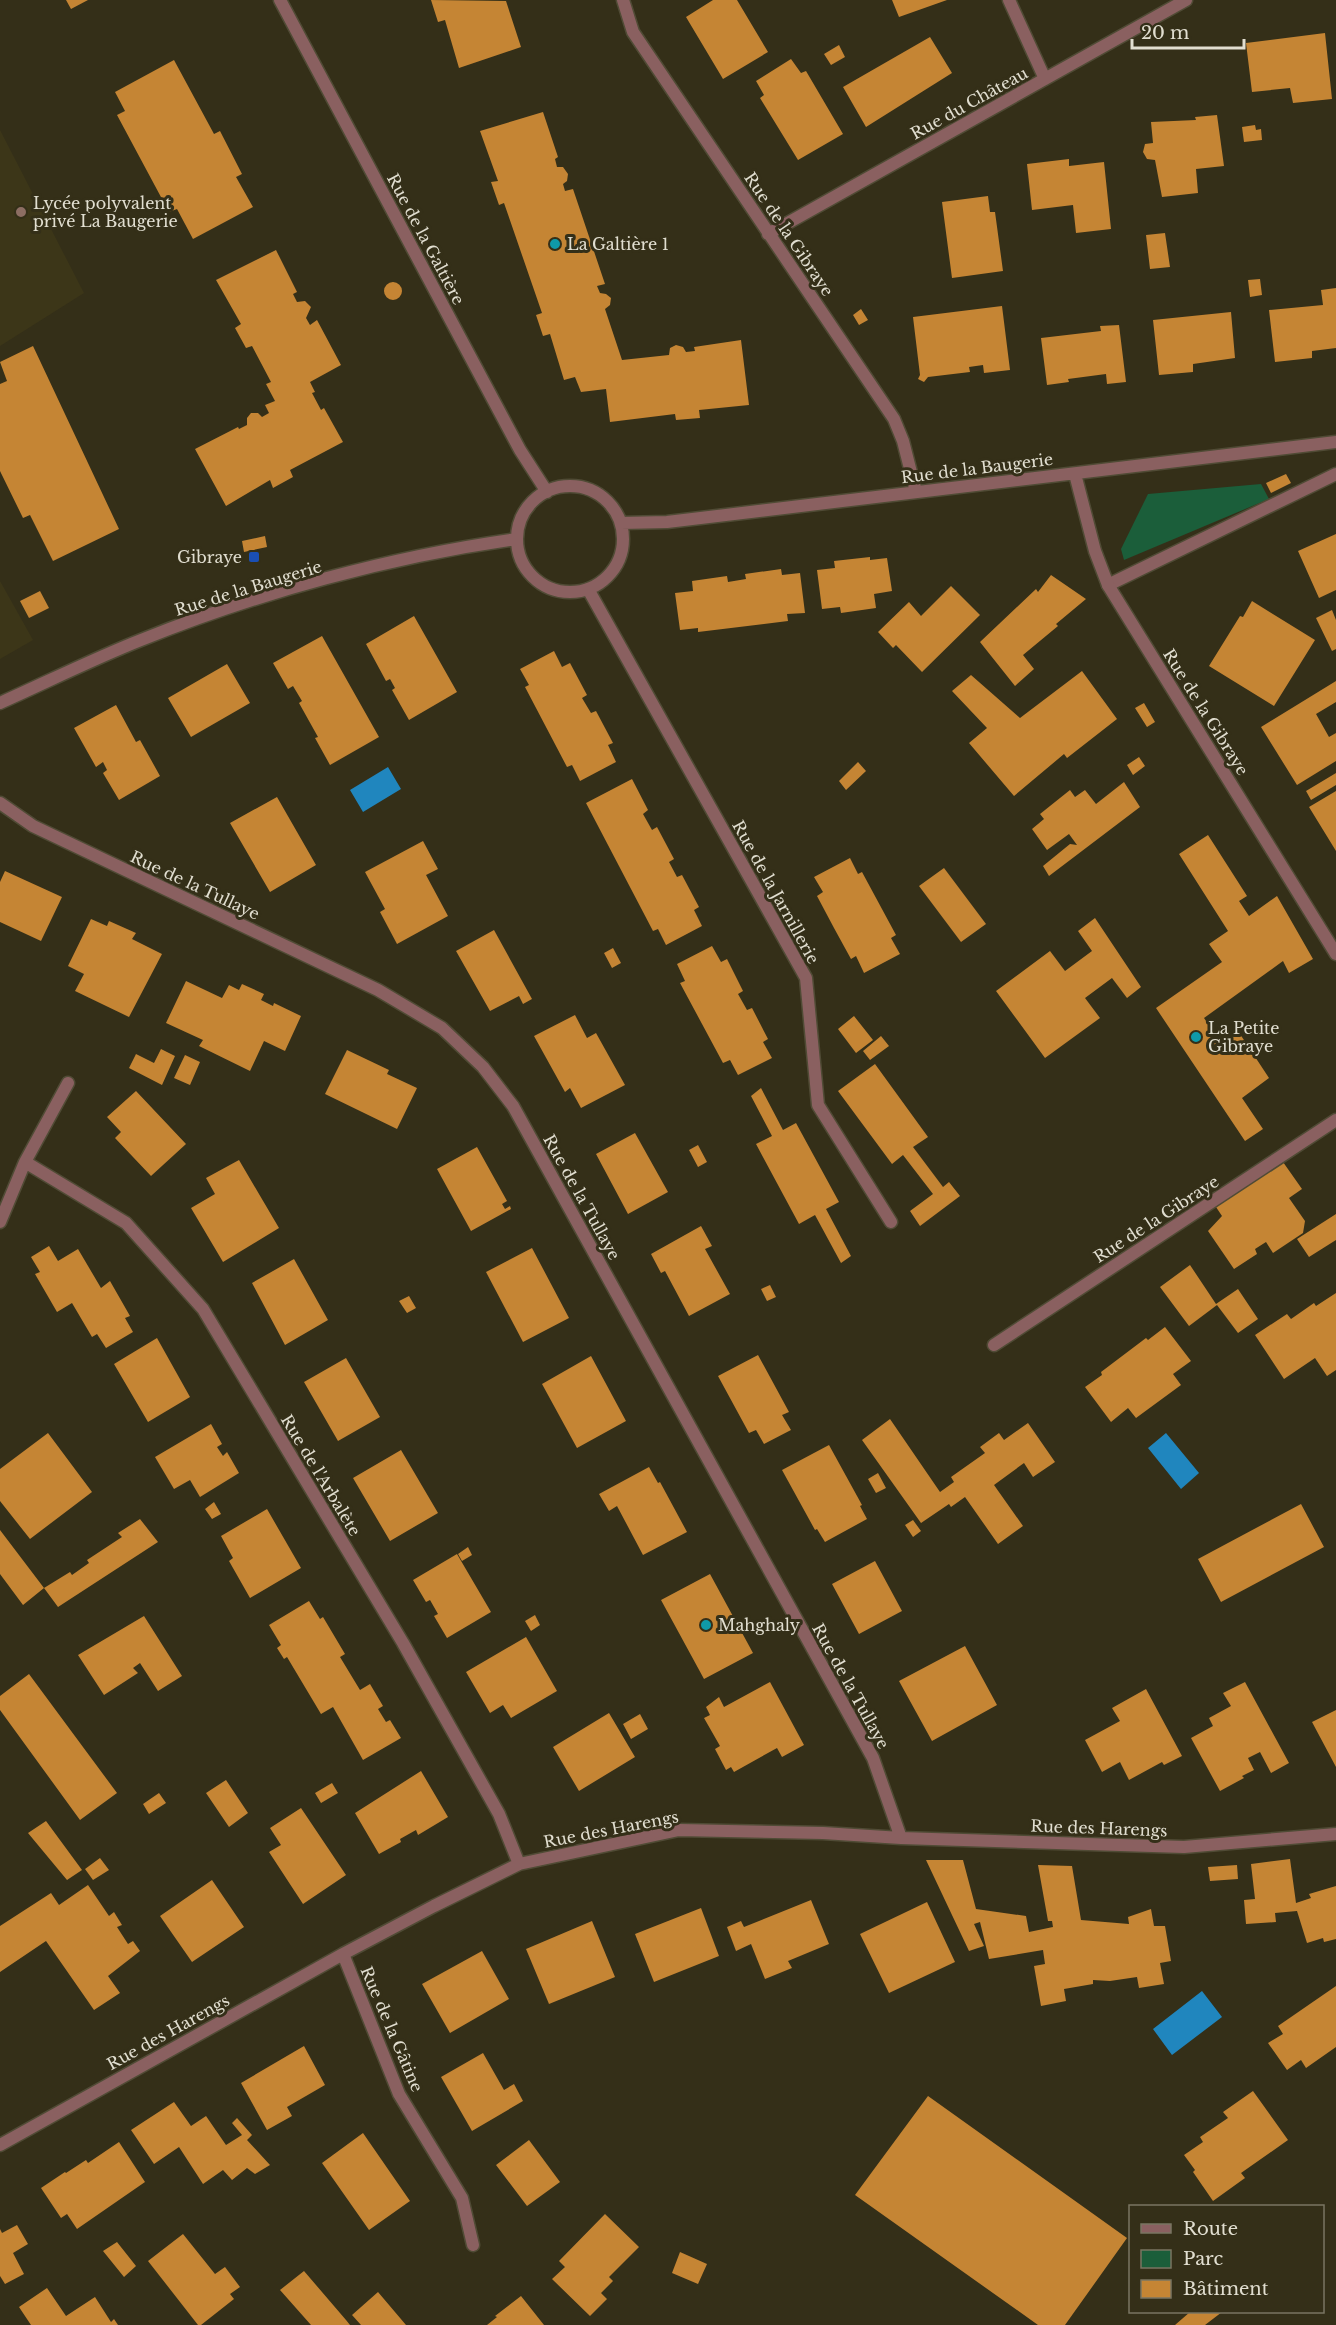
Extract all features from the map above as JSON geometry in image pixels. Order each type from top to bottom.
[{"type":"street","name":"Rue de la Galtière","points":[[280,0],[520,450],[546,492]]},
{"type":"street","name":"Rue de la Gibraye","points":[[623,0],[633,32],[894,419],[903,441],[916,492]]},
{"type":"street","points":[[1009,0],[1045,78]]},
{"type":"street","name":"Rue du Château","points":[[768,234],[1186,0]]},
{"type":"street","name":"Rue de la Baugerie","points":[[621,523],[667,522],[1336,442]]},
{"type":"street","name":"Rue de la Gibraye","points":[[1075,474],[1095,551],[1108,585],[1336,954]]},
{"type":"street","points":[[1108,585],[1336,474]]},
{"type":"street","points":[[568,487],[590,490],[606,501],[621,523],[623,544],[617,565],[604,579],[588,589],[563,592],[542,584],[532,576],[520,556],[518,539],[525,512],[536,499],[546,492],[568,487]]},
{"type":"street","name":"Rue de la Baugerie","points":[[0,703],[140,640],[244,603],[359,571],[468,546],[518,539]]},
{"type":"street","name":"Rue de la Jarnillerie","points":[[588,589],[806,978],[818,1105],[891,1222]]},
{"type":"street","name":"Rue de la Tullaye","points":[[0,803],[33,826],[378,990],[442,1028],[483,1067],[519,1116],[873,1758],[901,1838]]},
{"type":"street","points":[[0,1222],[25,1162],[68,1083]]},
{"type":"street","name":"Rue de la Gibraye","points":[[994,1345],[1336,1120]]},
{"type":"street","name":"Rue de l'Arbalète","points":[[25,1162],[126,1223],[203,1310],[403,1643],[499,1814],[519,1864]]},
{"type":"street","name":"Rue des Harengs","points":[[0,2145],[343,1954],[434,1905],[519,1864],[679,1830],[823,1833],[901,1838],[1184,1847],[1336,1834]]},
{"type":"street","name":"Rue de la Gâtine","points":[[343,1954],[399,2094],[462,2198],[473,2245]]},
{"type":"shaded area","name":"Lycée polyvalent privé La Baugerie","points":[[0,130],[84,293],[0,346]]},
{"type":"shaded area","points":[[0,581],[33,640],[0,659]]},
{"type":"green space","points":[[1261,484],[1269,499],[1124,560],[1121,549],[1148,494]]},
{"type":"water","points":[[388,767],[401,789],[363,812],[350,790]]},
{"type":"water","points":[[1166,1433],[1199,1473],[1181,1489],[1148,1448]]},
{"type":"water","points":[[1202,1991],[1222,2017],[1172,2055],[1153,2029]]},
{"type":"building","points":[[66,0],[88,0],[71,9]]},
{"type":"building","points":[[431,0],[506,1],[521,47],[459,68],[445,20],[438,22]]},
{"type":"building","points":[[713,0],[737,0],[768,52],[723,79],[686,17]]},
{"type":"building","points":[[892,0],[947,0],[899,17]]},
{"type":"building","points":[[1325,33],[1332,99],[1293,103],[1290,88],[1252,92],[1246,43]]},
{"type":"building","points":[[930,37],[952,73],[866,127],[843,87]]},
{"type":"building","points":[[839,45],[845,57],[831,65],[824,54]]},
{"type":"building","points":[[791,59],[801,73],[806,71],[843,134],[798,160],[760,98],[764,95],[756,81]]},
{"type":"building","points":[[174,60],[214,134],[220,131],[242,174],[236,177],[253,207],[193,239],[177,209],[169,212],[117,115],[125,111],[115,92]]},
{"type":"building","name":"La Galtière 1","points":[[543,112],[558,157],[555,159],[557,167],[563,167],[568,174],[567,181],[563,184],[565,191],[573,189],[605,284],[597,286],[600,293],[611,298],[610,305],[605,309],[622,360],[669,355],[670,348],[676,345],[683,347],[686,352],[695,351],[694,347],[741,340],[749,405],[699,410],[700,418],[676,420],[675,414],[610,422],[606,389],[581,392],[575,377],[564,380],[550,334],[543,336],[536,315],[542,313],[504,203],[499,205],[491,182],[498,181],[480,131]]},
{"type":"building","points":[[1217,115],[1224,166],[1196,169],[1198,193],[1162,197],[1155,160],[1147,159],[1143,152],[1145,144],[1153,143],[1151,122],[1196,120],[1195,117]]},
{"type":"building","points":[[1255,125],[1256,130],[1261,129],[1262,140],[1244,142],[1242,127]]},
{"type":"building","points":[[1069,159],[1069,166],[1104,162],[1111,229],[1076,233],[1073,205],[1032,210],[1027,164]]},
{"type":"building","points":[[988,196],[990,212],[995,212],[1003,271],[952,278],[942,202]]},
{"type":"building","points":[[1165,233],[1170,267],[1150,269],[1146,235]]},
{"type":"building","points":[[276,250],[297,292],[293,294],[297,302],[305,301],[311,307],[306,318],[310,325],[317,320],[341,365],[310,382],[315,392],[312,393],[321,410],[324,408],[343,442],[290,470],[293,477],[273,488],[270,480],[226,506],[195,449],[238,427],[239,429],[247,425],[247,418],[251,413],[258,413],[262,417],[269,413],[265,405],[275,401],[266,384],[271,382],[252,346],[246,348],[235,328],[241,324],[216,280]]},
{"type":"building","points":[[1260,279],[1262,295],[1250,297],[1248,280]]},
{"type":"building","points":[[393,282],[399,285],[402,291],[399,297],[393,300],[387,297],[384,291],[387,285]]},
{"type":"building","points":[[1336,288],[1336,348],[1312,351],[1312,358],[1275,362],[1269,310],[1323,305],[1321,290]]},
{"type":"building","points":[[1002,306],[1010,370],[984,373],[983,365],[969,367],[970,372],[928,377],[924,382],[918,379],[920,375],[913,317]]},
{"type":"building","points":[[861,309],[868,320],[859,325],[853,315]]},
{"type":"building","points":[[1231,312],[1235,358],[1193,364],[1193,372],[1159,375],[1153,320]]},
{"type":"building","points":[[1119,325],[1126,382],[1107,384],[1106,374],[1068,379],[1069,382],[1047,385],[1041,338],[1101,331],[1100,326]]},
{"type":"building","points":[[33,346],[119,529],[53,561],[30,515],[23,518],[0,471],[0,384],[7,381],[0,362]]},
{"type":"building","points":[[1286,474],[1291,483],[1271,493],[1266,483]]},
{"type":"building","points":[[1336,534],[1336,590],[1319,598],[1298,551]]},
{"type":"building","points":[[265,536],[267,547],[244,552],[242,541]]},
{"type":"building","points":[[870,557],[870,560],[887,558],[892,591],[874,594],[876,608],[841,613],[840,607],[822,609],[817,570],[835,568],[834,561]]},
{"type":"building","points":[[781,569],[782,575],[800,573],[805,613],[787,614],[788,621],[698,632],[698,628],[680,630],[675,593],[693,591],[692,581],[727,576],[728,582],[746,579],[745,574]]},
{"type":"building","points":[[1051,575],[1086,599],[1023,655],[1034,669],[1015,686],[980,642],[1036,589],[1038,592]]},
{"type":"building","points":[[951,586],[980,615],[922,672],[896,645],[893,648],[878,632],[909,602],[921,616]]},
{"type":"building","points":[[40,591],[49,608],[29,618],[20,601]]},
{"type":"building","points":[[1252,601],[1315,640],[1274,706],[1209,666]]},
{"type":"building","points":[[1332,610],[1336,620],[1336,649],[1332,651],[1316,618]]},
{"type":"building","points":[[414,616],[457,692],[409,720],[392,690],[395,688],[390,679],[386,681],[366,644]]},
{"type":"building","points":[[322,636],[379,737],[330,765],[299,703],[302,701],[293,686],[288,689],[273,663]]},
{"type":"building","points":[[554,651],[562,667],[570,663],[587,695],[582,698],[591,713],[596,711],[613,743],[608,745],[616,762],[580,781],[572,765],[567,767],[525,687],[529,685],[520,669]]},
{"type":"building","points":[[227,664],[250,703],[191,737],[168,698]]},
{"type":"building","points":[[1082,671],[1117,719],[1067,758],[1064,754],[1014,796],[969,743],[987,728],[952,691],[971,675],[1020,718]]},
{"type":"building","points":[[1336,681],[1336,702],[1316,714],[1329,737],[1336,733],[1336,761],[1297,785],[1261,727]]},
{"type":"building","points":[[1144,703],[1155,722],[1147,727],[1135,708]]},
{"type":"building","points":[[116,705],[136,742],[140,740],[160,776],[119,800],[103,773],[107,770],[103,762],[96,767],[74,728]]},
{"type":"building","points":[[1139,757],[1145,766],[1133,775],[1127,765]]},
{"type":"building","points":[[858,762],[866,771],[846,790],[839,781]]},
{"type":"building","points":[[1336,773],[1336,785],[1311,800],[1306,791]]},
{"type":"building","points":[[632,779],[648,810],[643,814],[652,830],[657,827],[674,859],[669,862],[677,877],[682,875],[699,907],[694,910],[702,926],[666,945],[658,929],[653,931],[586,803]]},
{"type":"building","points":[[1124,782],[1140,807],[1049,876],[1043,866],[1070,844],[1077,845],[1069,834],[1047,850],[1032,829],[1044,819],[1040,814],[1070,790],[1075,797],[1085,790],[1096,804]]},
{"type":"building","points":[[1336,791],[1336,851],[1309,807]]},
{"type":"building","points":[[277,797],[316,865],[270,892],[230,823]]},
{"type":"building","points":[[1208,835],[1247,896],[1239,901],[1249,916],[1277,896],[1313,959],[1289,973],[1283,961],[1204,1018],[1221,1043],[1238,1031],[1269,1078],[1242,1098],[1263,1129],[1245,1141],[1156,1008],[1222,962],[1209,944],[1228,931],[1179,854]]},
{"type":"building","points":[[423,841],[438,869],[426,875],[448,916],[397,944],[380,912],[385,909],[365,872]]},
{"type":"building","points":[[850,858],[858,874],[862,872],[896,935],[891,938],[900,954],[864,973],[856,956],[851,959],[817,896],[823,892],[814,877]]},
{"type":"building","points":[[944,868],[986,924],[961,942],[919,886]]},
{"type":"building","points":[[5,871],[62,897],[41,941],[0,922],[0,882]]},
{"type":"building","points":[[1095,918],[1141,987],[1127,998],[1112,978],[1085,998],[1100,1018],[1045,1058],[996,991],[1050,951],[1065,971],[1092,951],[1078,931]]},
{"type":"building","points":[[91,919],[107,926],[109,921],[136,933],[132,939],[162,954],[129,1017],[75,991],[84,974],[68,966]]},
{"type":"building","points":[[494,930],[532,999],[523,1004],[519,996],[490,1011],[456,951]]},
{"type":"building","points":[[712,946],[721,962],[727,959],[743,991],[738,994],[747,1010],[752,1008],[768,1039],[763,1042],[772,1058],[738,1075],[730,1060],[723,1063],[680,983],[685,981],[677,964]]},
{"type":"building","points":[[613,948],[621,963],[612,968],[604,953]]},
{"type":"building","points":[[186,981],[222,998],[229,985],[239,990],[242,984],[264,994],[261,1000],[273,1006],[274,1003],[301,1016],[285,1051],[264,1041],[250,1071],[199,1046],[203,1040],[166,1023]]},
{"type":"building","points":[[575,1015],[587,1038],[596,1033],[625,1085],[581,1108],[570,1088],[565,1092],[534,1036]]},
{"type":"building","points":[[854,1016],[873,1040],[856,1053],[838,1029]]},
{"type":"building","points":[[881,1036],[889,1046],[870,1060],[863,1051]]},
{"type":"building","points":[[161,1049],[175,1056],[162,1085],[129,1068],[136,1054],[154,1063]]},
{"type":"building","points":[[347,1050],[389,1070],[387,1074],[417,1088],[397,1129],[325,1094]]},
{"type":"building","points":[[185,1055],[200,1062],[190,1085],[174,1078]]},
{"type":"building","points":[[875,1064],[928,1137],[913,1147],[943,1187],[949,1182],[960,1196],[920,1226],[910,1211],[933,1194],[903,1155],[892,1164],[838,1091]]},
{"type":"building","points":[[761,1088],[783,1130],[796,1123],[839,1202],[826,1209],[851,1256],[841,1263],[815,1215],[799,1224],[756,1144],[772,1136],[751,1096]]},
{"type":"building","points":[[136,1091],[186,1144],[151,1176],[115,1138],[121,1132],[107,1117]]},
{"type":"building","points":[[635,1133],[668,1192],[628,1214],[596,1154]]},
{"type":"building","points":[[698,1145],[707,1162],[698,1167],[689,1150]]},
{"type":"building","points":[[477,1147],[507,1201],[502,1204],[505,1209],[510,1206],[511,1209],[471,1231],[437,1169]]},
{"type":"building","points":[[239,1160],[279,1228],[223,1262],[191,1208],[215,1194],[206,1178]]},
{"type":"building","points":[[1283,1162],[1302,1189],[1289,1198],[1305,1221],[1303,1233],[1273,1253],[1266,1242],[1255,1249],[1257,1254],[1234,1269],[1208,1231],[1222,1216],[1216,1207]]},
{"type":"building","points":[[1336,1214],[1336,1240],[1309,1257],[1297,1239]]},
{"type":"building","points":[[701,1226],[712,1246],[705,1249],[730,1294],[689,1316],[665,1271],[661,1273],[651,1254]]},
{"type":"building","points":[[49,1246],[58,1261],[78,1249],[101,1288],[110,1281],[130,1316],[125,1318],[133,1332],[106,1348],[97,1334],[92,1337],[72,1303],[57,1312],[35,1274],[40,1272],[31,1257]]},
{"type":"building","points":[[532,1248],[569,1318],[523,1342],[486,1272]]},
{"type":"building","points":[[294,1259],[328,1320],[285,1345],[252,1283]]},
{"type":"building","points":[[1190,1265],[1216,1304],[1238,1289],[1258,1319],[1238,1333],[1217,1305],[1189,1326],[1160,1287]]},
{"type":"building","points":[[770,1285],[776,1297],[767,1301],[761,1289]]},
{"type":"building","points":[[1336,1293],[1336,1370],[1327,1376],[1315,1358],[1284,1379],[1255,1335],[1287,1314],[1291,1319],[1314,1303],[1316,1306]]},
{"type":"building","points":[[409,1296],[416,1308],[407,1313],[399,1301]]},
{"type":"building","points":[[1165,1327],[1191,1361],[1173,1374],[1181,1385],[1136,1418],[1128,1408],[1111,1422],[1085,1387],[1146,1338],[1148,1340]]},
{"type":"building","points":[[157,1338],[190,1397],[148,1422],[114,1364]]},
{"type":"building","points":[[758,1355],[789,1412],[782,1415],[791,1430],[764,1444],[756,1430],[749,1433],[718,1376]]},
{"type":"building","points":[[591,1356],[626,1421],[577,1448],[542,1384]]},
{"type":"building","points":[[346,1358],[380,1417],[338,1441],[304,1382]]},
{"type":"building","points":[[890,1419],[940,1492],[954,1482],[951,1477],[985,1453],[980,1447],[999,1433],[1004,1440],[1028,1423],[1055,1462],[1033,1477],[1024,1463],[994,1485],[1023,1526],[998,1544],[965,1497],[951,1507],[949,1504],[921,1523],[862,1440]]},
{"type":"building","points":[[211,1424],[222,1444],[217,1447],[223,1456],[227,1452],[239,1473],[200,1497],[190,1480],[174,1489],[155,1457]]},
{"type":"building","points":[[48,1433],[92,1492],[30,1539],[0,1501],[0,1469]]},
{"type":"building","points":[[829,1445],[862,1505],[860,1506],[867,1519],[825,1542],[817,1529],[815,1530],[782,1470]]},
{"type":"building","points":[[401,1450],[438,1513],[390,1541],[353,1478]]},
{"type":"building","points":[[649,1467],[658,1483],[660,1482],[687,1532],[643,1555],[617,1506],[609,1511],[599,1494]]},
{"type":"building","points":[[878,1473],[886,1488],[876,1493],[868,1479]]},
{"type":"building","points":[[214,1502],[221,1514],[212,1519],[205,1509]]},
{"type":"building","points":[[1301,1504],[1324,1547],[1221,1602],[1198,1559]]},
{"type":"building","points":[[267,1509],[301,1568],[250,1598],[229,1561],[233,1558],[221,1536]]},
{"type":"building","points":[[140,1519],[158,1542],[58,1607],[44,1588],[70,1572],[72,1575],[89,1563],[87,1560],[122,1537],[118,1533]]},
{"type":"building","points":[[913,1520],[921,1531],[913,1537],[905,1525]]},
{"type":"building","points":[[0,1530],[44,1588],[23,1605],[0,1574]]},
{"type":"building","points":[[468,1547],[472,1555],[462,1561],[458,1554]]},
{"type":"building","points":[[457,1554],[491,1612],[447,1638],[434,1616],[438,1614],[430,1600],[426,1602],[413,1580]]},
{"type":"building","points":[[875,1561],[902,1611],[859,1634],[832,1584]]},
{"type":"building","name":"Mahghaly","points":[[710,1574],[753,1653],[704,1679],[661,1600]]},
{"type":"building","points":[[309,1601],[320,1619],[323,1617],[345,1654],[340,1657],[360,1690],[370,1684],[383,1706],[378,1709],[386,1722],[390,1720],[401,1738],[363,1760],[333,1707],[321,1714],[287,1657],[284,1659],[277,1648],[281,1645],[269,1625]]},
{"type":"building","points":[[535,1615],[540,1625],[531,1631],[525,1621]]},
{"type":"building","points":[[144,1616],[182,1676],[158,1691],[140,1663],[133,1668],[138,1673],[104,1695],[78,1655]]},
{"type":"building","points":[[526,1637],[557,1691],[511,1718],[503,1705],[490,1713],[466,1672]]},
{"type":"building","points":[[965,1646],[997,1705],[932,1741],[899,1681]]},
{"type":"building","points":[[29,1674],[117,1793],[80,1820],[0,1710],[0,1696]]},
{"type":"building","points":[[770,1682],[804,1745],[782,1757],[777,1748],[734,1772],[731,1767],[726,1770],[715,1749],[720,1746],[704,1718],[710,1715],[706,1707],[719,1697],[724,1707]]},
{"type":"building","points":[[1245,1682],[1289,1763],[1271,1773],[1260,1752],[1248,1758],[1254,1770],[1220,1791],[1191,1738],[1213,1726],[1209,1718],[1231,1706],[1223,1693]]},
{"type":"building","points":[[1146,1689],[1182,1756],[1164,1765],[1162,1762],[1129,1780],[1120,1762],[1102,1772],[1085,1740],[1120,1721],[1112,1708]]},
{"type":"building","points":[[1336,1710],[1336,1767],[1312,1722]]},
{"type":"building","points":[[609,1713],[635,1757],[579,1791],[553,1747]]},
{"type":"building","points":[[640,1714],[648,1729],[631,1739],[623,1724]]},
{"type":"building","points":[[421,1771],[448,1817],[418,1835],[416,1830],[400,1839],[401,1842],[379,1854],[355,1813]]},
{"type":"building","points":[[226,1780],[248,1813],[229,1827],[206,1793]]},
{"type":"building","points":[[332,1783],[338,1793],[321,1803],[315,1793]]},
{"type":"building","points":[[159,1793],[166,1803],[149,1814],[143,1804]]},
{"type":"building","points":[[301,1808],[346,1875],[303,1904],[269,1852],[281,1845],[270,1828]]},
{"type":"building","points":[[46,1821],[82,1870],[67,1880],[28,1833]]},
{"type":"building","points":[[100,1858],[109,1870],[93,1880],[85,1869]]},
{"type":"building","points":[[1290,1859],[1296,1903],[1311,1898],[1309,1894],[1336,1886],[1336,1939],[1324,1942],[1323,1938],[1307,1943],[1297,1911],[1275,1913],[1276,1922],[1246,1924],[1244,1900],[1255,1899],[1251,1864]]},
{"type":"building","points":[[926,1860],[963,1860],[976,1909],[1026,1916],[1029,1932],[1053,1927],[1052,1921],[1048,1921],[1038,1865],[1072,1866],[1081,1920],[1129,1924],[1128,1917],[1151,1909],[1154,1926],[1165,1926],[1171,1961],[1160,1963],[1164,1984],[1139,1988],[1137,1977],[1110,1981],[1093,1980],[1093,1984],[1064,1989],[1066,2001],[1041,2006],[1034,1966],[1045,1964],[1043,1950],[989,1959],[980,1922],[974,1924],[984,1946],[969,1951]]},
{"type":"building","points":[[1237,1865],[1238,1879],[1210,1881],[1208,1867]]},
{"type":"building","points":[[212,1880],[244,1927],[192,1962],[160,1916]]},
{"type":"building","points":[[88,1885],[109,1916],[114,1912],[122,1925],[117,1927],[128,1944],[133,1941],[140,1951],[108,1976],[120,1993],[94,2010],[46,1941],[0,1972],[0,1926],[51,1893],[59,1905]]},
{"type":"building","points":[[811,1900],[829,1944],[788,1961],[792,1968],[765,1979],[751,1944],[736,1951],[727,1927],[741,1921],[744,1927]]},
{"type":"building","points":[[927,1902],[955,1962],[889,1993],[860,1934]]},
{"type":"building","points":[[701,1908],[719,1956],[654,1982],[635,1934]]},
{"type":"building","points":[[592,1921],[615,1977],[549,2004],[526,1949]]},
{"type":"building","points":[[482,1951],[509,1999],[450,2033],[422,1984]]},
{"type":"building","points":[[1336,1986],[1336,2047],[1306,2068],[1301,2060],[1287,2070],[1268,2043],[1283,2034],[1278,2026]]},
{"type":"building","points":[[304,2046],[325,2085],[287,2107],[292,2116],[267,2130],[241,2083]]},
{"type":"building","points":[[483,2053],[504,2090],[514,2084],[523,2101],[472,2131],[441,2077]]},
{"type":"building","points":[[1253,2091],[1288,2140],[1241,2173],[1245,2178],[1213,2201],[1184,2155],[1203,2142],[1200,2137],[1228,2118],[1223,2112]]},
{"type":"building","points":[[928,2096],[1127,2238],[1065,2325],[1038,2325],[855,2195]]},
{"type":"building","points":[[174,2102],[191,2126],[206,2116],[226,2145],[242,2135],[232,2123],[237,2118],[252,2135],[247,2140],[270,2165],[255,2174],[247,2168],[232,2180],[223,2170],[203,2184],[179,2147],[154,2164],[131,2130]]},
{"type":"building","points":[[363,2133],[410,2201],[369,2230],[322,2163]]},
{"type":"building","points":[[529,2140],[560,2182],[527,2206],[496,2165]]},
{"type":"building","points":[[119,2142],[145,2182],[77,2229],[67,2214],[61,2218],[41,2188],[86,2160],[88,2163]]},
{"type":"building","points":[[605,2214],[639,2247],[609,2277],[613,2281],[601,2293],[607,2299],[590,2316],[552,2279],[565,2267],[559,2261]]},
{"type":"building","points":[[17,2225],[28,2244],[13,2253],[24,2274],[5,2284],[0,2276],[0,2229],[2,2233]]},
{"type":"building","points":[[183,2234],[215,2274],[225,2267],[240,2287],[230,2294],[234,2299],[201,2325],[198,2325],[148,2261]]},
{"type":"building","points":[[117,2242],[136,2266],[124,2277],[103,2251]]},
{"type":"building","points":[[680,2252],[707,2264],[698,2284],[672,2273]]},
{"type":"building","points":[[304,2271],[350,2325],[311,2325],[280,2290]]},
{"type":"building","points":[[47,2288],[66,2316],[95,2297],[111,2322],[114,2319],[118,2325],[31,2325],[19,2307]]},
{"type":"building","points":[[378,2292],[406,2325],[361,2325],[352,2315]]},
{"type":"building","points":[[521,2296],[544,2325],[487,2325],[497,2317],[495,2316]]},
{"type":"building","points":[[1189,2313],[1221,2313],[1205,2325],[1175,2325]]},
{"type":"place","name":"Lycée polyvalent privé La Baugerie","points":[[21,212]]},
{"type":"place","name":"La Galtière 1","points":[[555,244]]},
{"type":"place","name":"Gibraye","points":[[254,557]]},
{"type":"place","name":"La Petite Gibraye","points":[[1196,1037]]},
{"type":"place","name":"Mahghaly","points":[[706,1625]]}]
